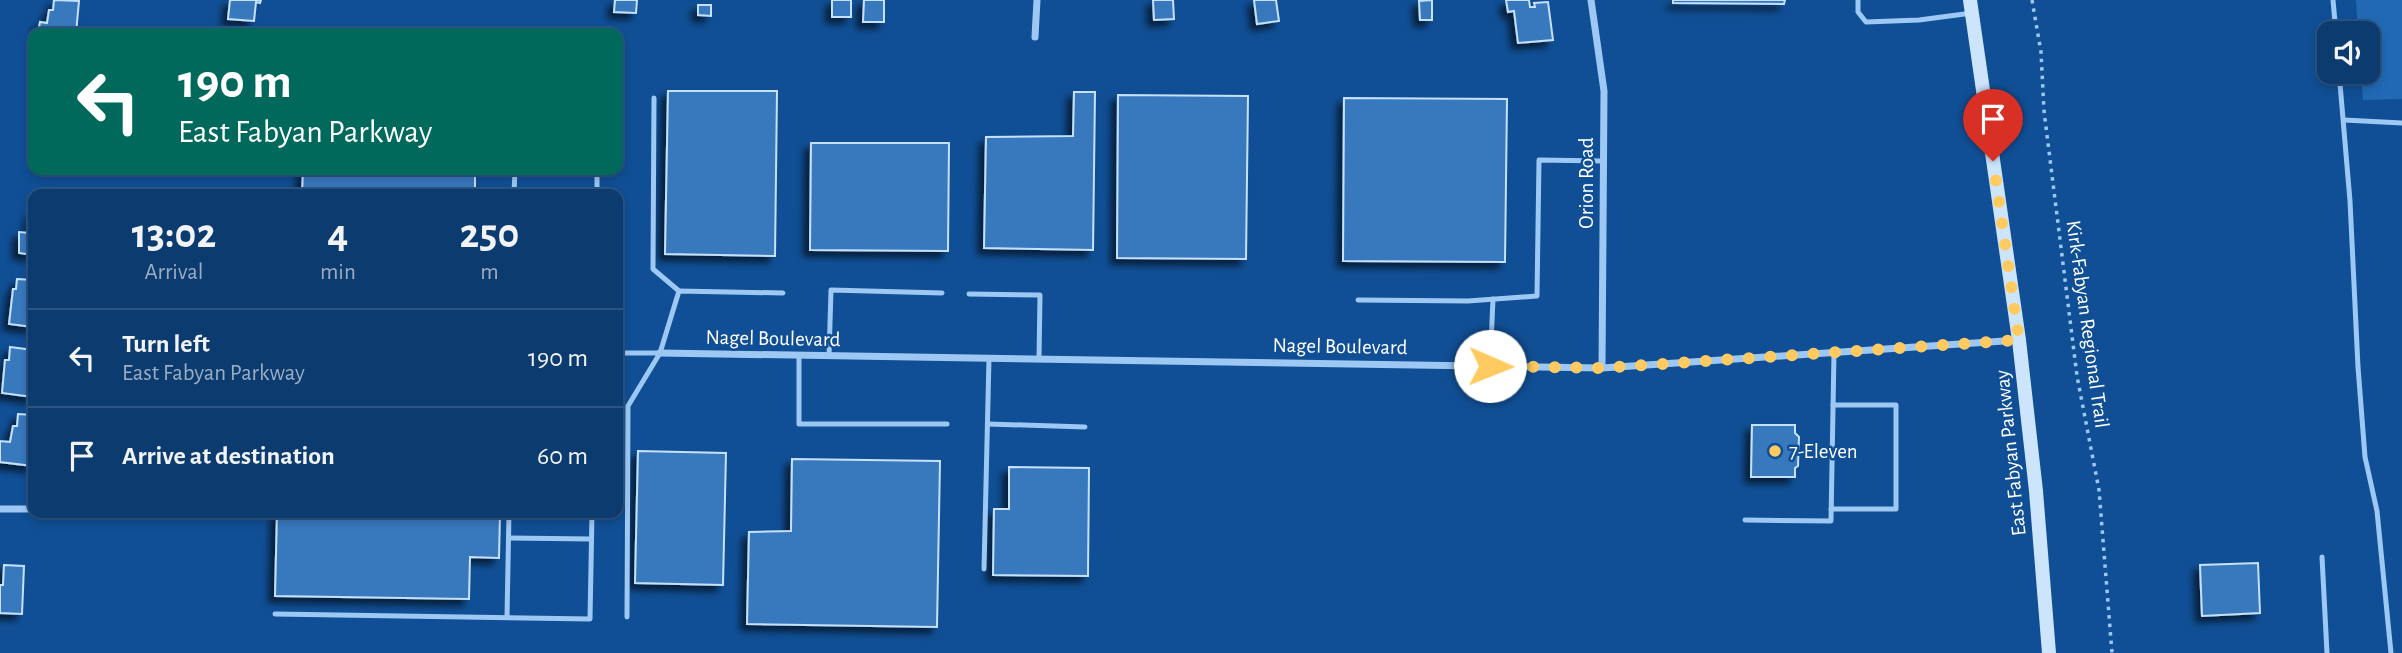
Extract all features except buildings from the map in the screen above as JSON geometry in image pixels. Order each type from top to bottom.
[{"type":"main road","name":"East Fabyan Parkway","points":[[1971,7],[2019,340],[2036,491],[2049,653]]},
{"type":"street","points":[[1035,37],[1037,0]]},
{"type":"street","name":"Orion Road","points":[[1591,0],[1604,92],[1602,368]]},
{"type":"street","name":"Nagel Boulevard","points":[[660,353],[1602,368],[2019,340]]},
{"type":"street","points":[[0,509],[28,509]]},
{"type":"lane","points":[[1858,0],[1858,12],[1866,22],[1919,20],[1971,7]]},
{"type":"lane","points":[[2333,0],[2335,21]]},
{"type":"lane","points":[[2340,84],[2350,201],[2357,367],[2364,444],[2377,511],[2391,653]]},
{"type":"lane","points":[[654,98],[653,269],[679,291],[783,293]]},
{"type":"lane","points":[[2344,120],[2402,123]]},
{"type":"lane","points":[[1358,300],[1538,296],[1539,160],[1603,161]]},
{"type":"lane","points":[[829,356],[831,290],[943,293]]},
{"type":"lane","points":[[627,617],[628,406],[660,353],[679,291]]},
{"type":"lane","points":[[969,294],[1040,295],[1039,359]]},
{"type":"lane","points":[[1490,366],[1493,299]]},
{"type":"lane","points":[[623,353],[660,353]]},
{"type":"lane","points":[[1745,520],[1831,521],[1834,353]]},
{"type":"lane","points":[[799,356],[799,424],[947,424]]},
{"type":"lane","points":[[984,569],[989,358]]},
{"type":"lane","points":[[1831,509],[1895,509],[1896,405],[1833,405]]},
{"type":"lane","points":[[988,424],[1085,427]]},
{"type":"lane","points":[[507,617],[509,518]]},
{"type":"lane","points":[[275,614],[590,619],[592,518]]},
{"type":"lane","points":[[509,538],[592,539]]},
{"type":"lane","points":[[2322,557],[2327,653]]},
{"type":"path","name":"Kirk-Fabyan Regional Trail","points":[[2032,0],[2041,52],[2043,111],[2077,376],[2099,490],[2112,653]]},
{"type":"shaded area","points":[[2356,0],[2402,0],[2402,99],[2363,100],[2362,84],[2380,84],[2380,21],[2357,21]]},
{"type":"place","name":"7-Eleven","points":[[1775,451]]},
{"type":"route","points":[[1490,366],[1602,368],[2019,340],[1993,161]]}]
